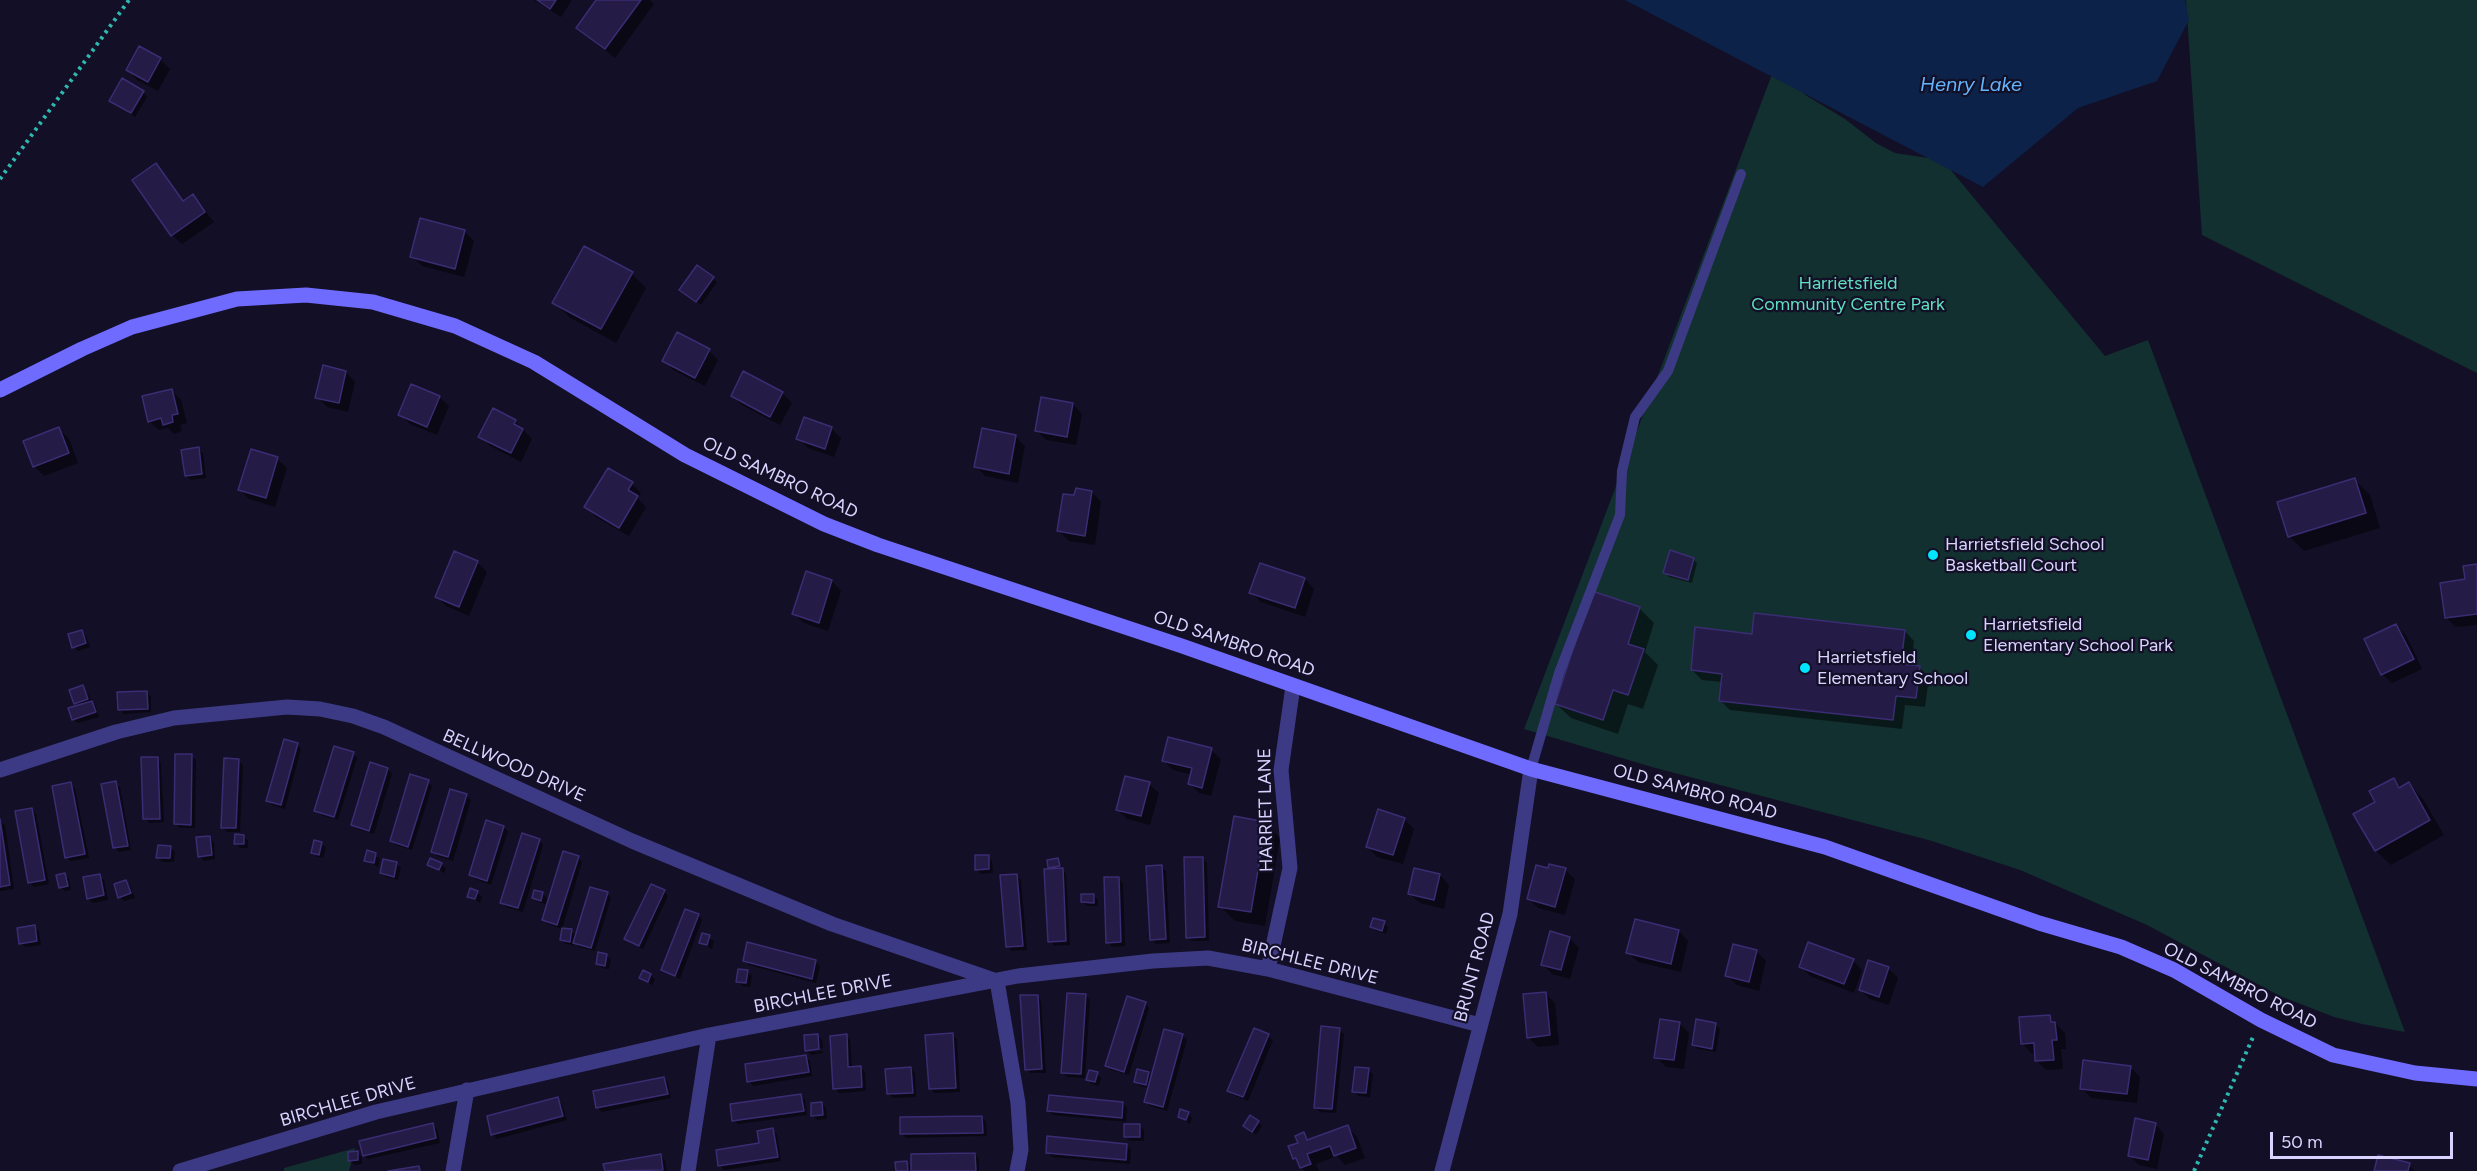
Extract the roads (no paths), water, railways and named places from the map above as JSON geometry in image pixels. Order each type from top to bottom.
[{"type":"main road","name":"OLD SAMBRO ROAD","points":[[0,390],[132,327],[237,299],[306,295],[373,302],[455,326],[534,362],[685,455],[824,524],[878,545],[1531,769],[1825,847],[2039,922],[2121,947],[2174,970],[2261,1020],[2333,1055],[2415,1073],[2477,1079]]},
{"type":"street","name":"HARRIET LANE","points":[[1268,969],[1290,868],[1281,770],[1293,686]]},
{"type":"street","name":"BELLWOOD DRIVE","points":[[0,770],[116,732],[174,718],[287,707],[320,709],[353,716],[384,727],[632,841],[832,924],[997,981]]},
{"type":"street","name":"BRUNT ROAD","points":[[1442,1171],[1510,914],[1531,769]]},
{"type":"street","name":"BIRCHLEE DRIVE","points":[[180,1171],[376,1112],[467,1090],[710,1035],[1018,976],[1208,958],[1268,969],[1480,1025]]},
{"type":"street","points":[[997,981],[1018,1103],[1021,1150],[1017,1171]]},
{"type":"street","points":[[688,1171],[710,1035]]},
{"type":"street","points":[[453,1171],[467,1090]]},
{"type":"lane","points":[[1531,769],[1559,673],[1620,515],[1622,471],[1635,417],[1668,371],[1741,174]]},
{"type":"water","name":"Henry Lake","points":[[1625,0],[2185,0],[2189,20],[2157,81],[2078,108],[1983,187]]},
{"type":"place","name":"Harrietsfield School Basketball Court","points":[[1933,555]]},
{"type":"place","name":"Harrietsfield Elementary School Park","points":[[1971,635]]},
{"type":"place","name":"Harrietsfield Elementary School","points":[[1805,668]]},
{"type":"park label","name":"Harrietsfield Community Centre Park","points":[[1848,294]]}]
